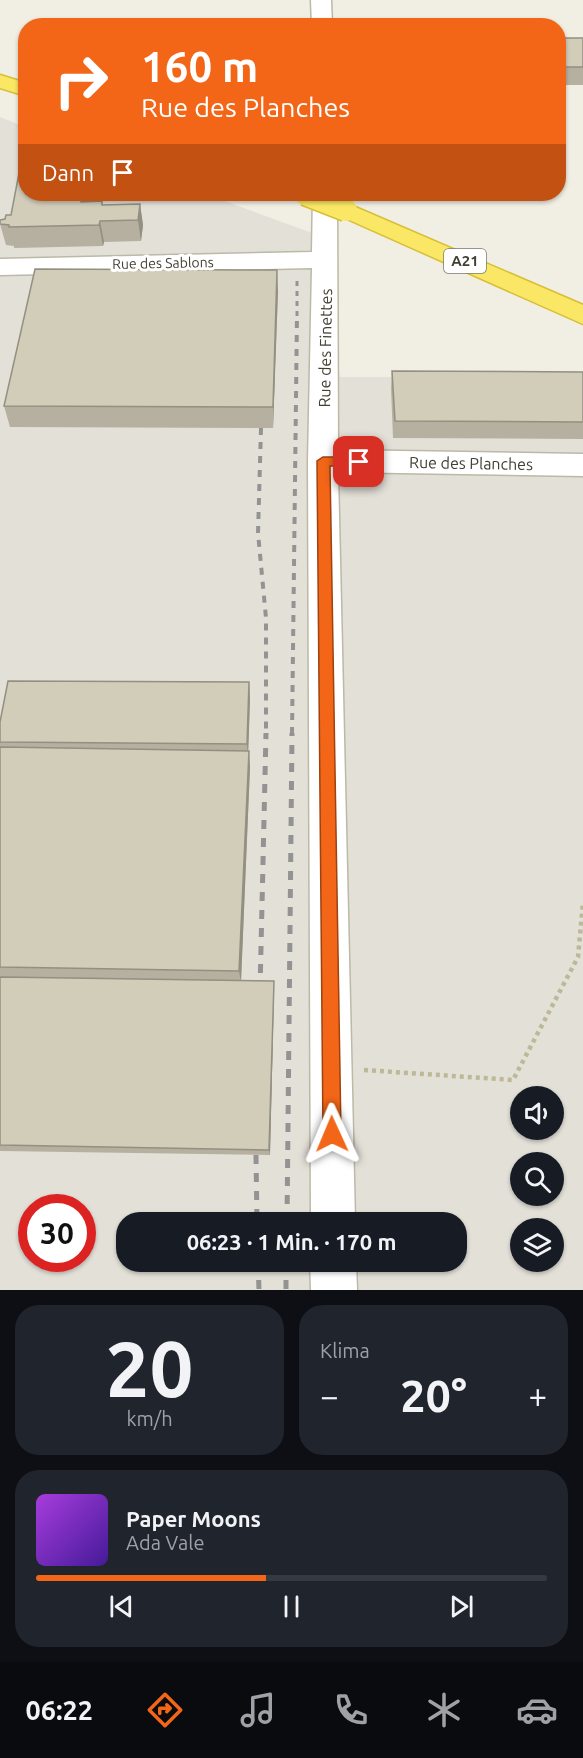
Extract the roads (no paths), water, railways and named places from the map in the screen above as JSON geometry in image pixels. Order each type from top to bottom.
[{"type":"highway","points":[[0,64],[18,70]]},
{"type":"highway","points":[[0,81],[18,87]]},
{"type":"highway","name":"A21","points":[[346,201],[583,315]]},
{"type":"highway","name":"A21","points":[[347,201],[583,292]]},
{"type":"street","points":[[321,0],[322,18]]},
{"type":"street","name":"Rue des Finettes","points":[[333,1212],[323,461],[326,260],[341,201]]},
{"type":"street","name":"Rue des Sablons","points":[[0,267],[326,260]]},
{"type":"street","name":"Rue des Planches","points":[[323,461],[583,465]]},
{"type":"street","points":[[333,1272],[334,1290]]},
{"type":"railway","points":[[297,280],[297,314]]},
{"type":"railway","points":[[292,734],[297,314]]},
{"type":"railway","points":[[261,428],[258,533],[266,618],[266,733]]},
{"type":"railway","points":[[260,991],[266,733]]},
{"type":"railway","points":[[287,1212],[292,733]]},
{"type":"railway","points":[[256,1155],[257,1212]]},
{"type":"railway","points":[[258,1272],[259,1290]]},
{"type":"railway","points":[[286,1272],[286,1290]]}]
